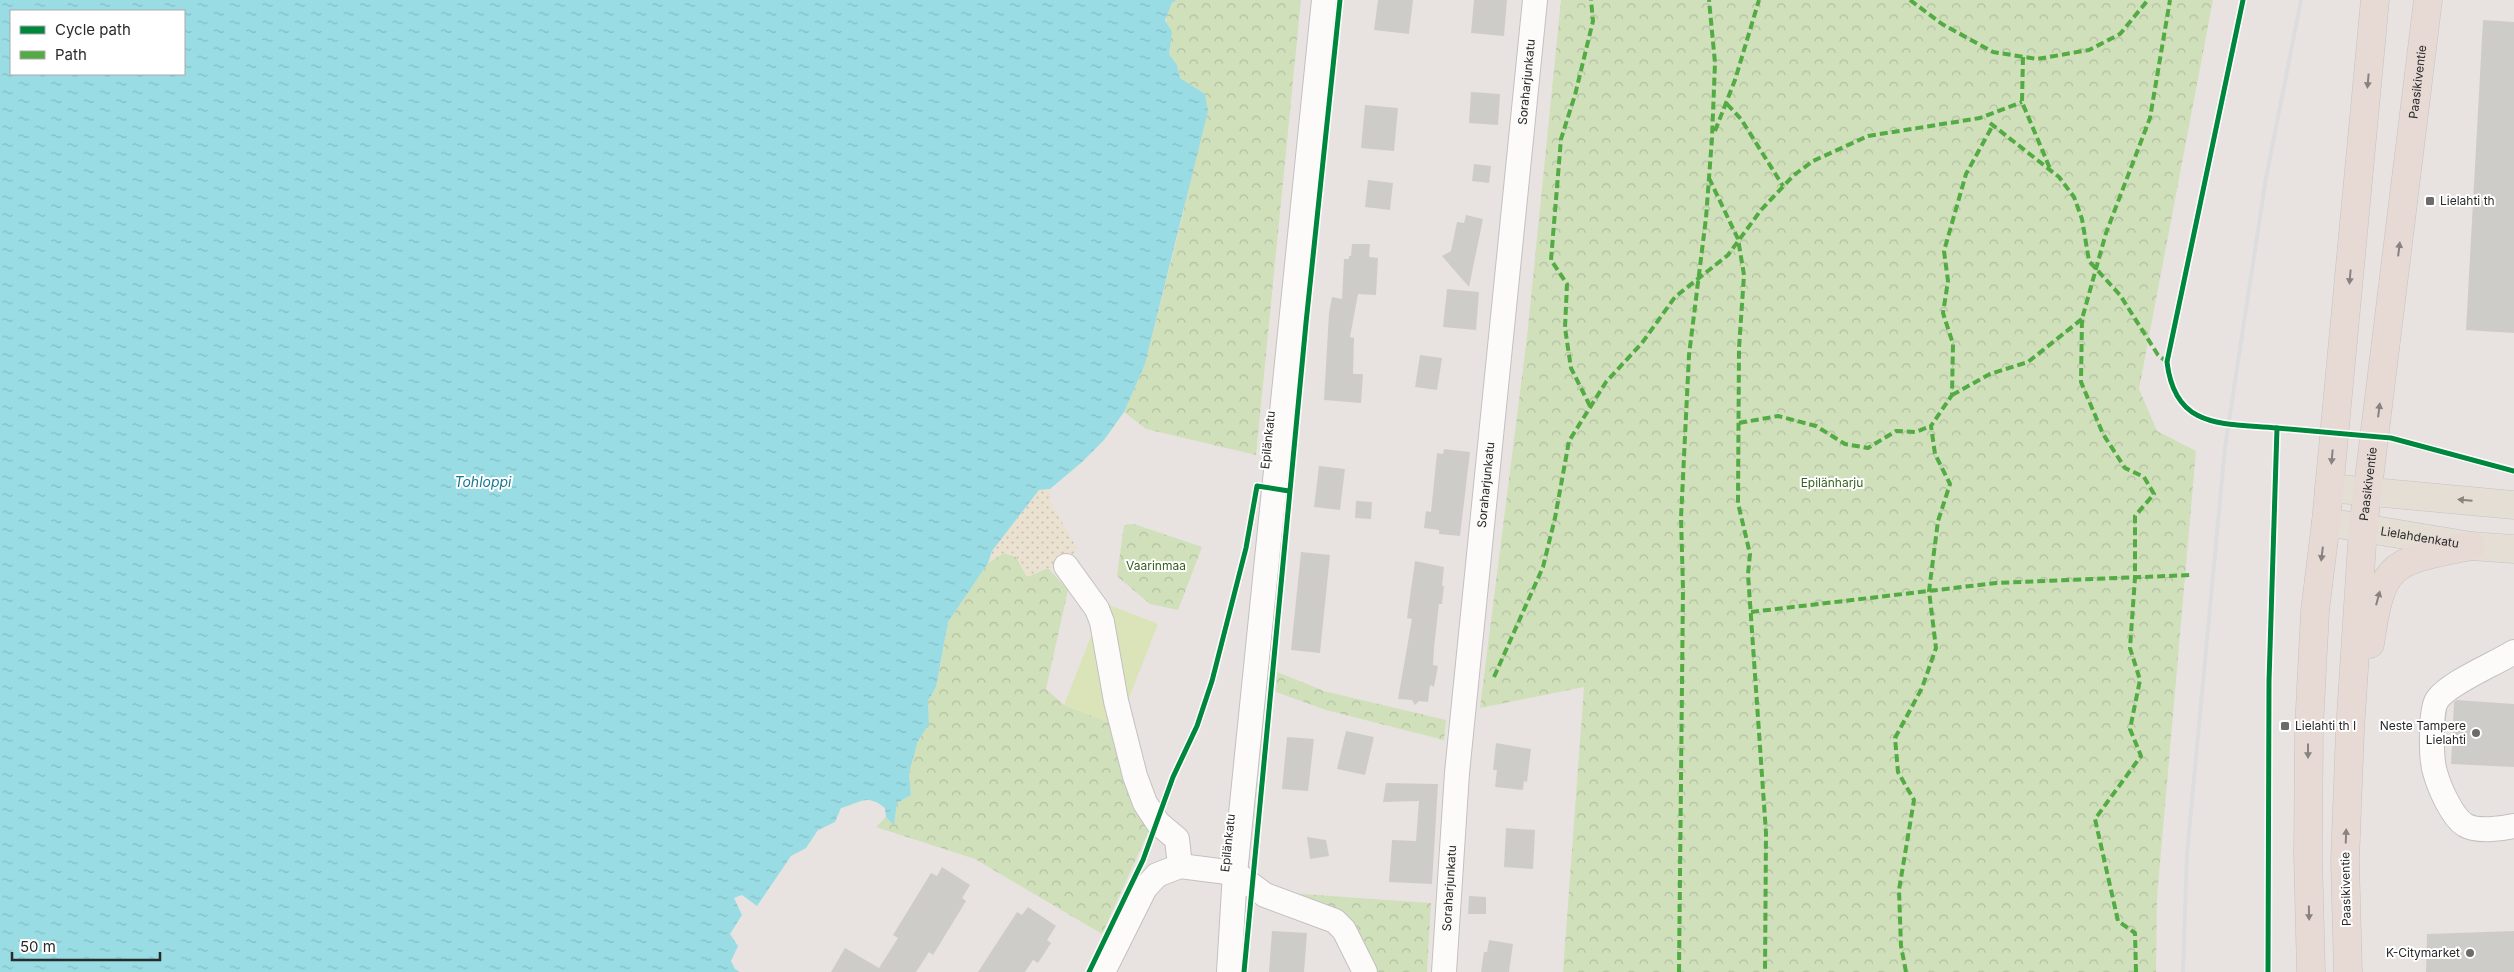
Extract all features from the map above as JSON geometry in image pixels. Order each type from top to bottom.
[{"type":"highway","points":[[2311,972],[2308,855],[2309,728],[2315,611],[2326,522],[2375,0]]},
{"type":"highway","name":"Paasikiventie","points":[[2348,972],[2345,861],[2350,731],[2364,528],[2428,0]]},
{"type":"highway","points":[[2350,731],[2364,686],[2379,592],[2388,575],[2407,560],[2471,546]]},
{"type":"main road","points":[[2329,488],[2514,505]]},
{"type":"main road","name":"Lielahdenkatu","points":[[2326,522],[2471,546],[2514,549]]},
{"type":"street","name":"Epilänkatu","points":[[1230,972],[1235,873],[1324,0]]},
{"type":"street","name":"Soraharjunkatu","points":[[1444,972],[1457,773],[1535,0]]},
{"type":"street","points":[[1066,566],[1097,610],[1102,622],[1116,701],[1135,776],[1145,803],[1158,823],[1177,839],[1180,866]]},
{"type":"street","points":[[2514,652],[2450,687],[2436,701],[2432,718],[2434,771],[2450,807],[2466,825],[2495,830],[2514,826]]},
{"type":"street","points":[[1102,972],[1145,888],[1157,876],[1180,866],[1235,873],[1265,895],[1335,921],[1344,930],[1365,972]]},
{"type":"green space","points":[[1177,0],[1301,0],[1256,455],[1146,429],[1124,412],[1145,364],[1183,214],[1205,94],[1180,78],[1177,65],[1169,54],[1166,17],[1171,5]]},
{"type":"green space","name":"Epilänharju","points":[[1561,0],[2213,0],[2139,389],[2157,431],[2196,451],[2157,898],[2156,972],[1563,972],[1584,687],[1480,708],[1527,337]]},
{"type":"green space","name":"Vaarinmaa","points":[[1134,524],[1202,547],[1178,610],[1150,604],[1117,576],[1124,525]]},
{"type":"green space","points":[[1004,553],[1016,557],[1027,577],[1048,568],[1068,590],[1046,689],[1064,705],[1118,726],[1151,826],[1102,934],[975,859],[876,827],[886,817],[894,824],[897,803],[911,795],[909,773],[918,741],[929,724],[928,701],[936,687],[948,622],[988,563]]},
{"type":"green space","points":[[1104,603],[1158,624],[1118,726],[1064,705]]},
{"type":"green space","points":[[1277,672],[1324,691],[1446,720],[1444,740],[1326,710],[1276,692]]},
{"type":"green space","points":[[1261,891],[1431,903],[1427,972],[1353,972],[1336,924]]},
{"type":"sand","points":[[1050,489],[1050,501],[1077,548],[1066,566],[1048,568],[1027,577],[1016,557],[1004,553],[988,563],[992,551],[1039,490]]},
{"type":"water","name":"Tohloppi","points":[[0,0],[1177,0],[1172,3],[1165,20],[1172,32],[1169,54],[1177,65],[1180,78],[1205,94],[1208,111],[1145,364],[1124,412],[1104,440],[1082,462],[1050,489],[1039,490],[992,551],[988,563],[948,622],[936,687],[928,701],[929,724],[918,741],[909,773],[911,795],[897,803],[894,825],[886,817],[885,808],[873,801],[863,800],[841,808],[835,822],[818,830],[806,848],[791,856],[757,906],[742,895],[734,898],[742,915],[730,934],[738,946],[731,961],[735,969],[740,972],[0,972]]},
{"type":"building","points":[[1378,0],[1413,0],[1409,34],[1374,30]]},
{"type":"building","points":[[1474,0],[1507,0],[1504,36],[1471,33]]},
{"type":"building","points":[[2483,20],[2514,22],[2514,333],[2466,330]]},
{"type":"building","points":[[1471,92],[1500,94],[1498,125],[1469,123]]},
{"type":"building","points":[[1365,105],[1398,108],[1394,151],[1361,148]]},
{"type":"building","points":[[1474,164],[1491,166],[1489,183],[1472,181]]},
{"type":"building","points":[[1368,180],[1393,183],[1390,210],[1365,207]]},
{"type":"building","points":[[1466,215],[1483,219],[1469,287],[1442,256],[1451,251],[1457,222],[1464,223]]},
{"type":"building","points":[[1352,244],[1370,244],[1369,257],[1378,258],[1376,295],[1358,294],[1350,337],[1354,338],[1353,374],[1363,374],[1361,403],[1324,400],[1329,313],[1332,297],[1342,299],[1344,259],[1349,259],[1349,256],[1351,256]]},
{"type":"building","points":[[1447,289],[1479,292],[1476,330],[1443,327]]},
{"type":"building","points":[[1420,355],[1442,358],[1437,390],[1415,387]]},
{"type":"building","points":[[1444,449],[1470,452],[1460,536],[1439,534],[1439,530],[1424,528],[1426,511],[1431,512],[1437,453],[1443,454]]},
{"type":"building","points":[[1319,466],[1345,469],[1340,510],[1314,507]]},
{"type":"building","points":[[1356,501],[1372,502],[1371,519],[1355,518]]},
{"type":"building","points":[[1301,552],[1330,555],[1320,653],[1291,650]]},
{"type":"building","points":[[1415,561],[1444,567],[1442,586],[1444,586],[1442,604],[1439,604],[1434,648],[1433,665],[1438,666],[1434,687],[1430,685],[1428,702],[1419,701],[1415,705],[1412,700],[1398,699],[1412,619],[1407,618]]},
{"type":"building","name":"Neste Tampere Lielahti","points":[[2457,700],[2514,704],[2514,767],[2451,764],[2454,702]]},
{"type":"building","points":[[1346,731],[1374,737],[1365,775],[1337,769]]},
{"type":"building","points":[[1287,737],[1314,739],[1308,791],[1282,789]]},
{"type":"building","points":[[1496,743],[1531,749],[1527,782],[1524,781],[1523,790],[1495,787],[1497,770],[1493,770]]},
{"type":"building","points":[[1386,783],[1438,784],[1432,884],[1389,882],[1392,840],[1416,841],[1419,801],[1383,802]]},
{"type":"building","points":[[1506,828],[1535,830],[1533,869],[1504,867]]},
{"type":"building","points":[[1307,837],[1326,840],[1329,856],[1310,859]]},
{"type":"building","points":[[942,867],[970,885],[962,898],[966,901],[933,955],[929,952],[916,972],[831,972],[845,948],[879,968],[898,938],[893,935],[931,873],[937,876]]},
{"type":"building","points":[[1469,896],[1486,897],[1486,914],[1468,914]]},
{"type":"building","points":[[1028,907],[1056,926],[1047,940],[1051,943],[1038,963],[1033,960],[1025,972],[978,972],[1017,912],[1022,915]]},
{"type":"building","points":[[1272,931],[1307,933],[1304,972],[1269,972]]},
{"type":"building","name":"K-Citymarket","points":[[2514,931],[2514,972],[2426,972],[2427,934]]},
{"type":"building","points":[[1489,940],[1513,944],[1509,972],[1481,972],[1484,952],[1487,952]]},
{"type":"railway","points":[[2183,972],[2187,854],[2225,447],[2266,178],[2301,0]]},
{"type":"marked path","points":[[1590,406],[1571,368],[1565,328],[1567,284],[1551,260],[1561,139],[1575,95],[1593,21],[1591,0]]},
{"type":"marked path","points":[[1679,972],[1683,588],[1681,518],[1689,355],[1706,218],[1712,138],[1715,63],[1709,0]]},
{"type":"marked path","points":[[1715,131],[1735,80],[1759,0]]},
{"type":"marked path","points":[[1910,0],[1942,24],[1993,52],[2037,59],[2089,50],[2120,34],[2148,0]]},
{"type":"marked path","points":[[2136,972],[2135,933],[2118,921],[2095,819],[2141,756],[2130,729],[2140,680],[2130,648],[2135,578],[2135,516],[2154,494],[2144,477],[2125,468],[2103,434],[2081,382],[2082,319],[2106,233],[2150,118],[2170,0]]},
{"type":"marked path","points":[[2023,57],[2022,102],[2051,171]]},
{"type":"marked path","points":[[1494,677],[1543,567],[1555,518],[1569,441],[1606,382],[1642,343],[1675,297],[1728,255],[1761,210],[1794,175],[1813,161],[1868,136],[1980,118],[2022,102]]},
{"type":"marked path","points":[[1727,104],[1741,119],[1783,186]]},
{"type":"marked path","points":[[1990,123],[2059,177],[2074,197],[2082,219],[2089,261],[2120,295],[2158,355],[2167,362]]},
{"type":"marked path","points":[[1906,972],[1901,946],[1899,890],[1914,800],[1898,772],[1895,738],[1922,688],[1936,648],[1929,591],[1938,521],[1950,484],[1935,454],[1931,426],[1952,395],[1953,344],[1943,313],[1948,281],[1944,251],[1966,174],[1993,125]]},
{"type":"marked path","points":[[1709,178],[1738,239],[1744,275],[1739,348],[1738,503],[1750,554],[1748,574],[1766,833],[1765,972]]},
{"type":"marked path","points":[[1952,395],[1990,374],[2028,362],[2082,319]]},
{"type":"marked path","points":[[1739,423],[1778,416],[1816,426],[1845,444],[1868,448],[1896,431],[1916,432],[1931,426]]},
{"type":"marked path","points":[[1751,612],[1996,583],[2191,575]]},
{"type":"cycle path","points":[[1244,972],[1306,323],[1340,0]]},
{"type":"cycle path","points":[[2243,0],[2167,362],[2172,384],[2180,400],[2191,411],[2205,419],[2221,423],[2277,428],[2269,681],[2268,972]]},
{"type":"cycle path","points":[[2277,428],[2391,438],[2514,471]]},
{"type":"cycle path","points":[[1089,972],[1143,860],[1173,777],[1197,726],[1212,681],[1246,548],[1257,486],[1289,491]]},
{"type":"place","name":"Lielahti th","points":[[2430,201]]},
{"type":"place","name":"Lielahti th I","points":[[2285,726]]},
{"type":"place","name":"Neste Tampere Lielahti","points":[[2476,733]]},
{"type":"place","name":"K-Citymarket","points":[[2470,953]]}]
